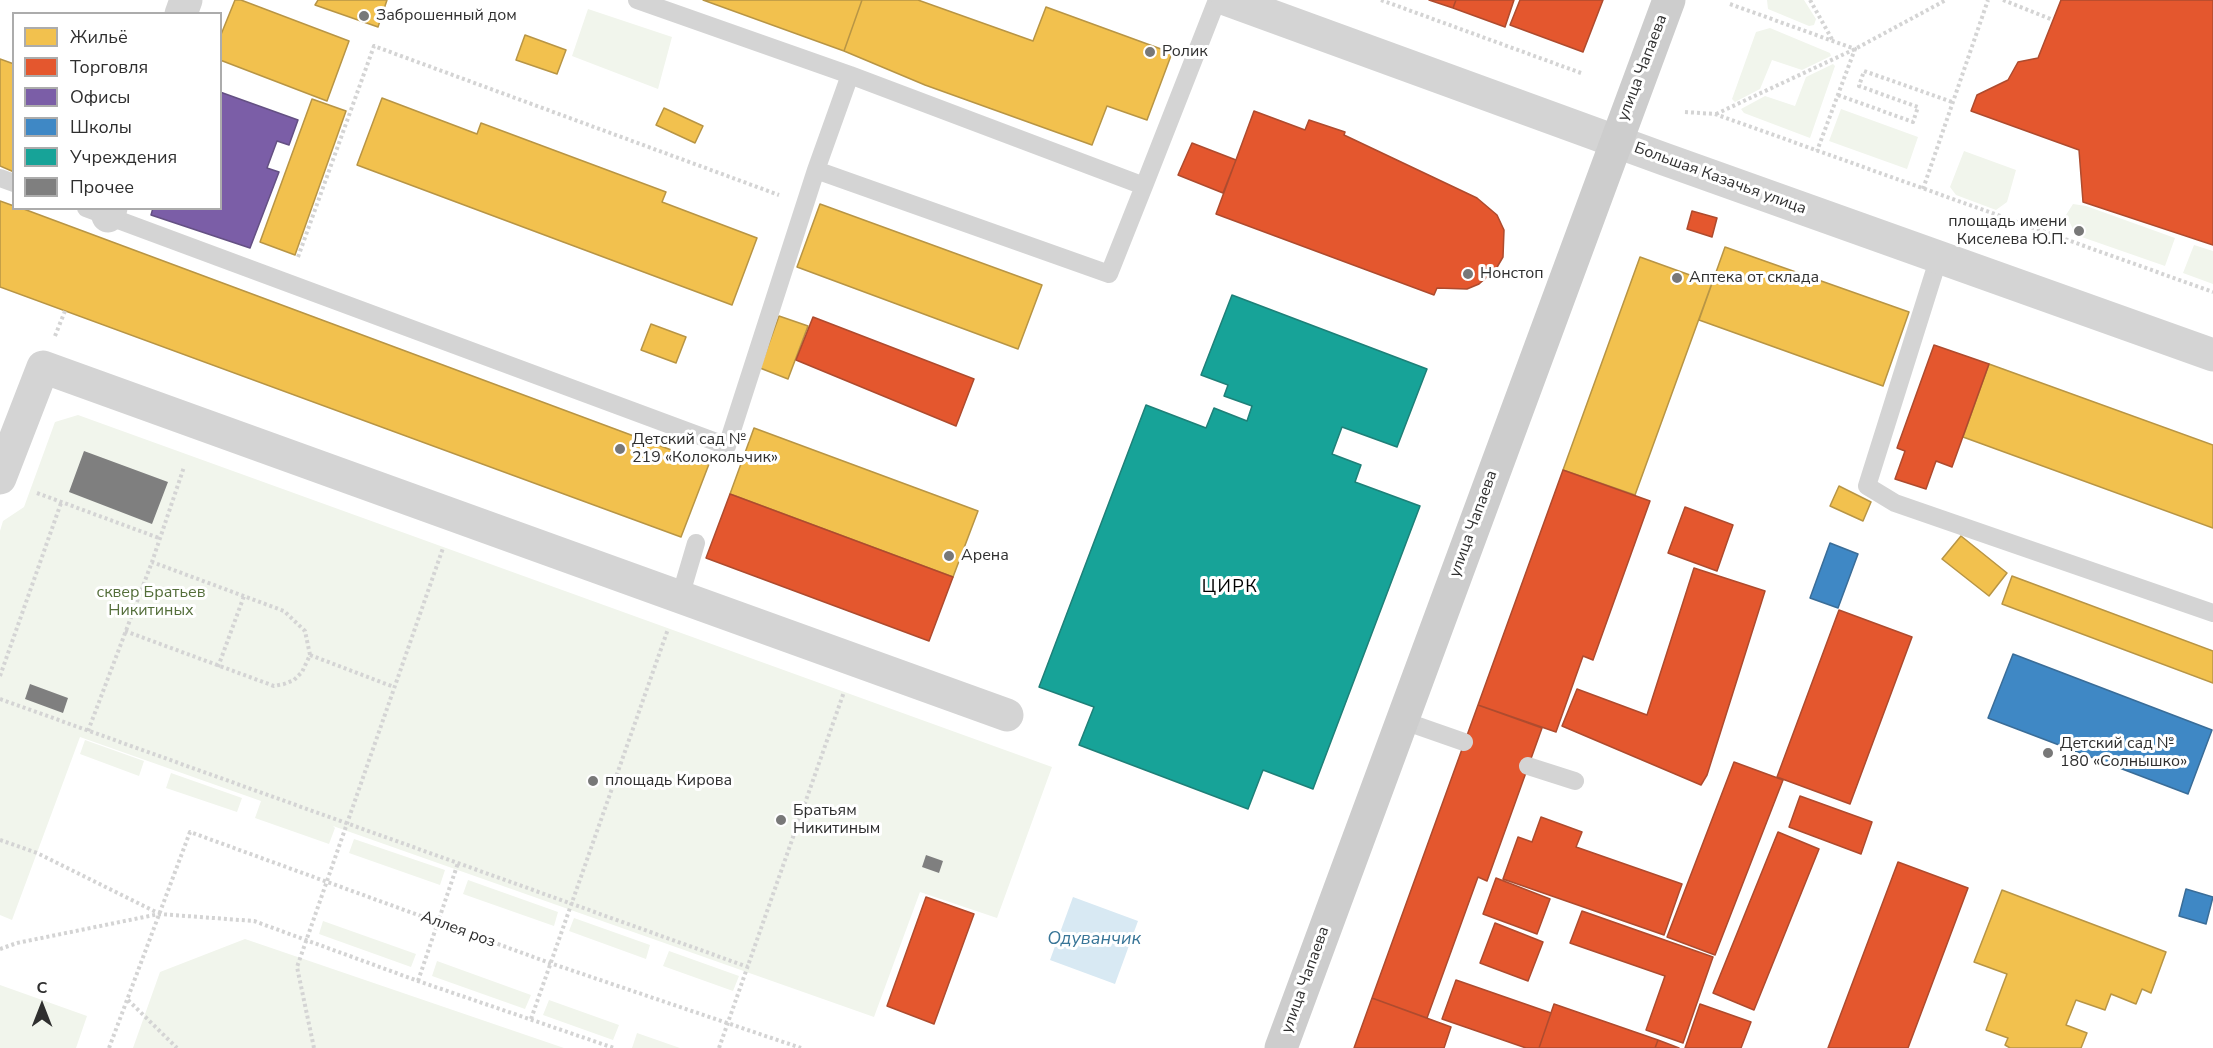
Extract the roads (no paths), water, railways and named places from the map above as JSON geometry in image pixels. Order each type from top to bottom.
[{"type":"street","name":"Большая Казачья улица","points":[[1228,0],[2213,355]]},
{"type":"street","name":"улица Чапаева","points":[[1281,1048],[1669,0]]},
{"type":"street","points":[[0,478],[43,367],[1007,715]]},
{"type":"lane","points":[[637,0],[850,75],[1144,186]]},
{"type":"lane","points":[[816,170],[1109,274],[1217,0]]},
{"type":"lane","points":[[102,211],[288,283],[727,446],[804,205],[850,75]]},
{"type":"lane","points":[[1939,257],[1867,486],[1895,503],[2213,613]]},
{"type":"lane","points":[[680,597],[696,543]]},
{"type":"lane","points":[[1401,720],[1464,742]]},
{"type":"lane","points":[[1528,766],[1575,781]]},
{"type":"water","name":"Одуванчик","points":[[1073,897],[1138,921],[1115,984],[1050,960]]},
{"type":"place","name":"Заброшенный дом","points":[[364,16]]},
{"type":"place","name":"Ролик","points":[[1150,52]]},
{"type":"place","name":"площадь имени Киселева Ю.П.","points":[[2079,231]]},
{"type":"place","name":"Нонстоп","points":[[1468,274]]},
{"type":"place","name":"Аптека от склада","points":[[1677,278]]},
{"type":"place","name":"Детский сад № 219 «Колокольчик»","points":[[620,449]]},
{"type":"place","name":"Арена","points":[[949,556]]},
{"type":"place","name":"Детский сад № 180 «Солнышко»","points":[[2048,753]]},
{"type":"place","name":"площадь Кирова","points":[[593,781]]},
{"type":"place","name":"Братьям Никитиным","points":[[781,820]]},
{"type":"district","name":"ЦИРК","points":[[1230,588]]},
{"type":"park label","name":"сквер Братьев Никитиных","points":[[151,602]]}]
